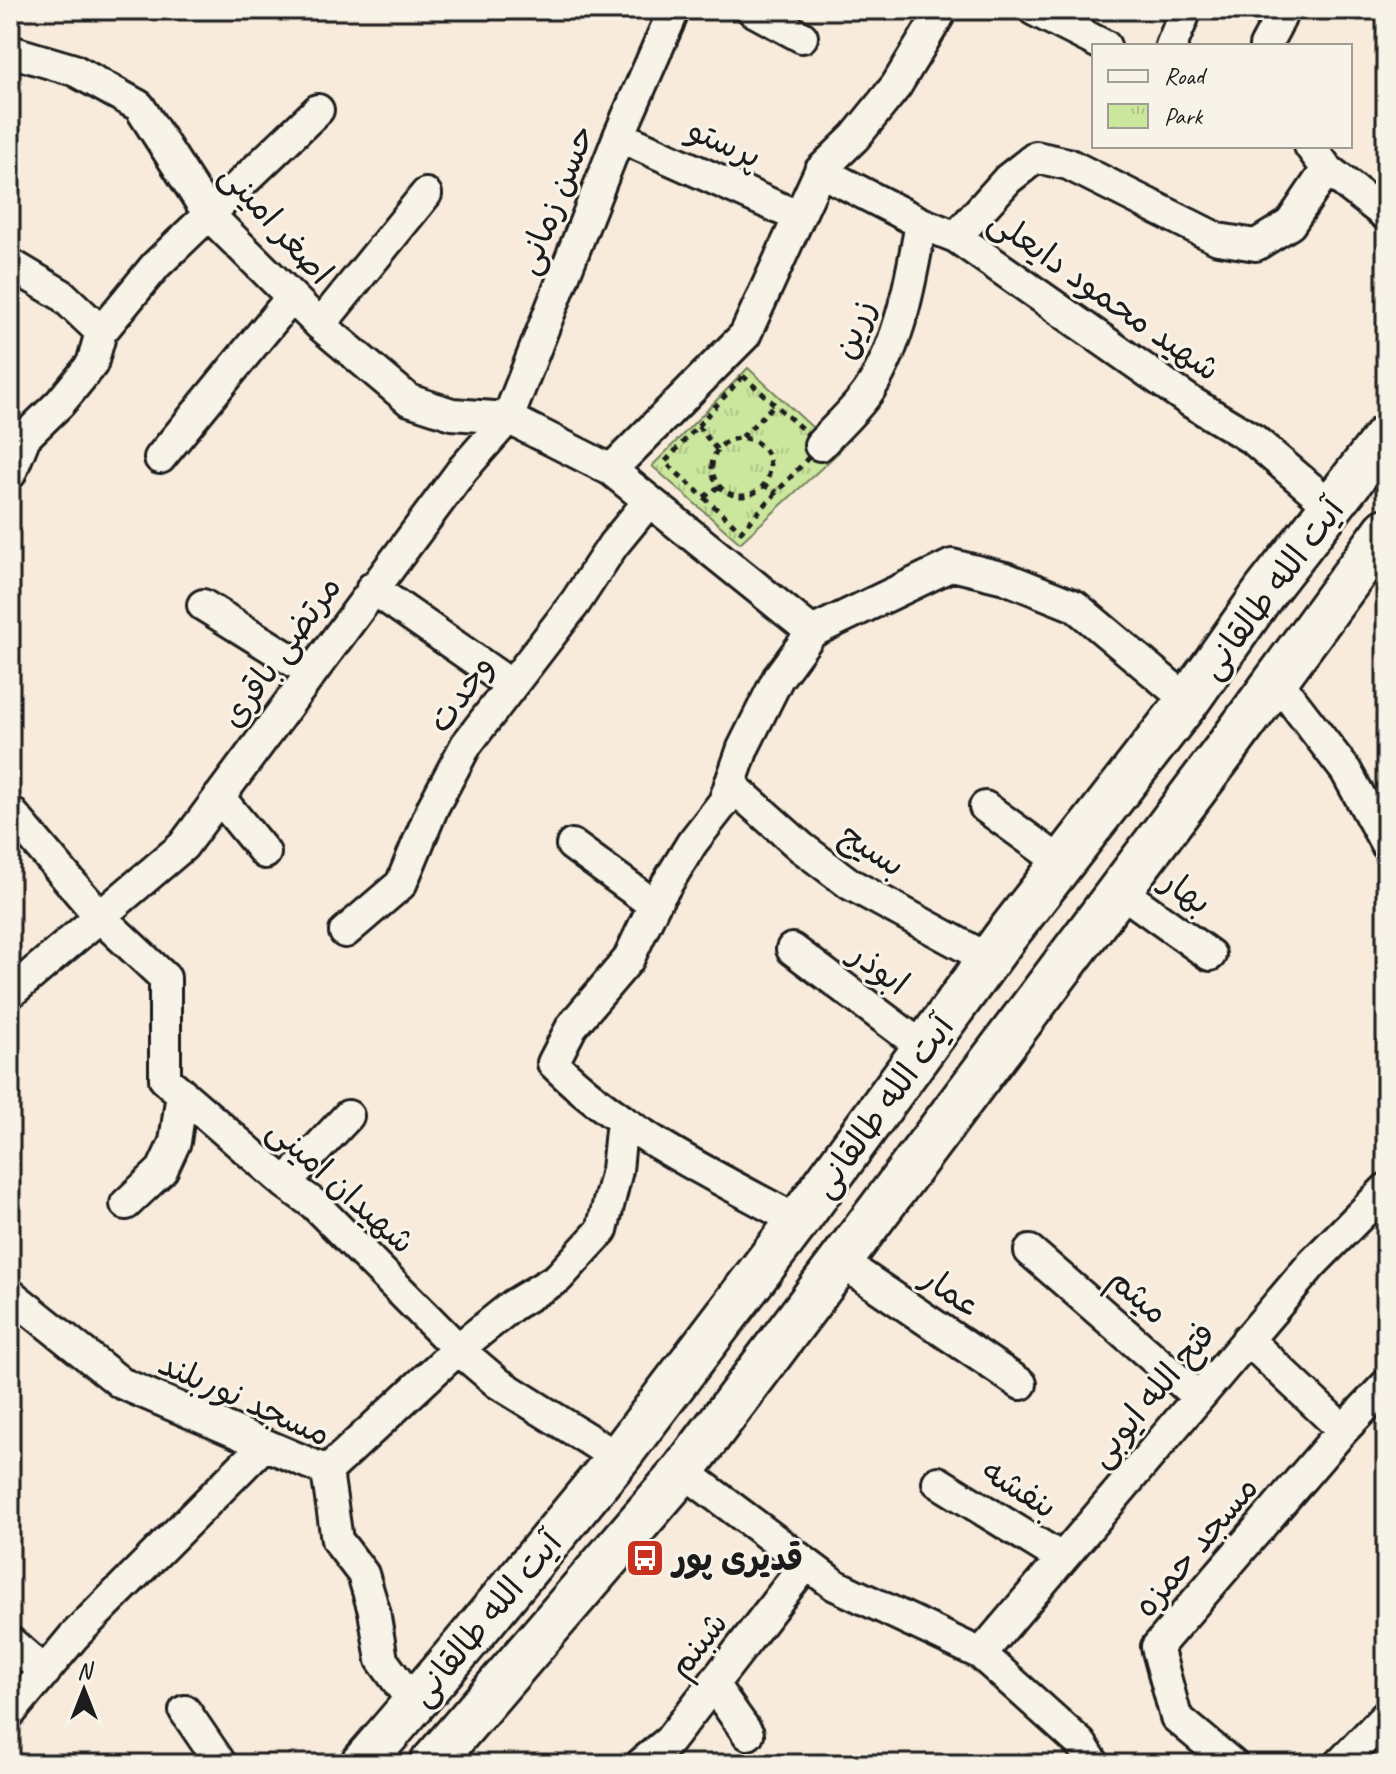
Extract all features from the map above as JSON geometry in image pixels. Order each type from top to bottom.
[{"type":"main road","name":"آیت الله طالقانی","points":[[362,1764],[618,1458],[798,1221],[988,959],[1188,701],[1264,593],[1386,436]]},
{"type":"main road","name":"آیت الله طالقانی","points":[[431,1764],[683,1471],[1386,530]]},
{"type":"main road","points":[[464,1645],[506,1676]]},
{"type":"street","name":"حسن زمانی","points":[[508,418],[619,136],[674,10]]},
{"type":"street","points":[[752,10],[802,37]]},
{"type":"street","points":[[611,470],[745,335],[820,171],[855,137],[896,86],[942,10]]},
{"type":"street","points":[[1034,10],[1101,44]]},
{"type":"street","points":[[1172,44],[1186,10]]},
{"type":"street","points":[[1266,44],[1280,18]]},
{"type":"street","name":"اصغر امینی","points":[[10,51],[74,70],[139,106],[209,215],[320,325],[409,400],[452,414],[508,418]]},
{"type":"street","points":[[10,474],[25,437],[60,403],[92,364],[101,332],[156,265],[318,110]]},
{"type":"street","name":"پرستو","points":[[619,136],[799,217]]},
{"type":"street","points":[[956,237],[1008,179],[1036,157],[1068,164],[1218,239],[1256,245],[1290,224],[1319,158],[1386,215]]},
{"type":"street","name":"شهید محمود دایعلی","points":[[820,171],[921,223],[956,237],[1191,402],[1254,440],[1331,506]]},
{"type":"street","points":[[320,325],[426,194]]},
{"type":"street","name":"زرین","points":[[820,445],[869,390],[892,345],[910,280],[921,223]]},
{"type":"street","points":[[10,264],[62,295],[101,332]]},
{"type":"street","points":[[160,458],[291,298]]},
{"type":"street","points":[[508,418],[611,470],[812,632]]},
{"type":"street","name":"مرتضی باقری","points":[[10,993],[183,846],[372,588],[463,469],[508,418]]},
{"type":"street","name":"وحدت","points":[[345,932],[401,884],[433,807],[466,745],[649,501]]},
{"type":"street","points":[[798,1221],[675,1155],[583,1093],[553,1063],[572,1026],[628,960],[654,905],[692,843],[724,802],[743,748],[778,678],[812,632],[952,565],[1005,578],[1075,606],[1188,701]]},
{"type":"street","points":[[372,588],[511,685]]},
{"type":"street","points":[[203,605],[311,672]]},
{"type":"street","points":[[1276,680],[1346,771],[1386,844]]},
{"type":"street","name":"بسیج","points":[[730,784],[801,847],[850,884],[988,959]]},
{"type":"street","points":[[219,797],[265,853]]},
{"type":"street","points":[[985,807],[1062,863]]},
{"type":"street","points":[[10,811],[101,918]]},
{"type":"street","points":[[572,845],[654,905]]},
{"type":"street","name":"بهار","points":[[1119,890],[1210,955]]},
{"type":"street","name":"شهیدان امینی","points":[[101,918],[165,978],[165,1079],[285,1183],[314,1204],[458,1349],[498,1383],[618,1458]]},
{"type":"street","name":"ابوذر","points":[[792,949],[924,1048]]},
{"type":"street","points":[[126,1204],[162,1170],[175,1142],[182,1093]]},
{"type":"street","points":[[285,1183],[348,1116]]},
{"type":"street","points":[[327,1471],[458,1349],[513,1305],[558,1278],[602,1230],[617,1170],[622,1120]]},
{"type":"street","name":"فتح الله ایوبی","points":[[981,1654],[1312,1264],[1386,1189]]},
{"type":"street","name":"میثم","points":[[1030,1251],[1198,1397]]},
{"type":"street","name":"عمار","points":[[840,1261],[1021,1384]]},
{"type":"street","name":"مسجد نوربلند","points":[[10,1294],[121,1383],[327,1471],[337,1540],[363,1574],[374,1611],[382,1660],[414,1704]]},
{"type":"street","points":[[1247,1339],[1343,1430]]},
{"type":"street","name":"مسجد حمزه","points":[[1232,1764],[1176,1717],[1157,1647],[1343,1430],[1386,1385]]},
{"type":"street","points":[[10,1713],[74,1636],[264,1445]]},
{"type":"street","points":[[683,1471],[835,1585],[981,1654],[1081,1757]]},
{"type":"street","name":"بنفشه","points":[[938,1482],[1061,1558]]},
{"type":"street","name":"شبنم","points":[[641,1764],[669,1741],[806,1564]]},
{"type":"street","points":[[10,1642],[45,1672]]},
{"type":"street","points":[[714,1686],[748,1734]]},
{"type":"street","points":[[185,1711],[221,1764]]},
{"type":"street","points":[[1340,1764],[1386,1716]]},
{"type":"path","points":[[743,376],[820,445],[741,531],[665,462],[743,376]]},
{"type":"path","points":[[741,438],[758,444],[768,459],[767,477],[756,491],[737,495],[720,486],[712,469],[712,460],[723,444],[741,438],[775,404]]},
{"type":"path","points":[[698,426],[717,450]]},
{"type":"path","points":[[763,485],[777,492]]},
{"type":"path","points":[[704,497],[720,486]]},
{"type":"green space","points":[[748,368],[839,452],[740,543],[652,466]]},
{"type":"place","name":"قدیری پور","points":[[645,1558]]}]
